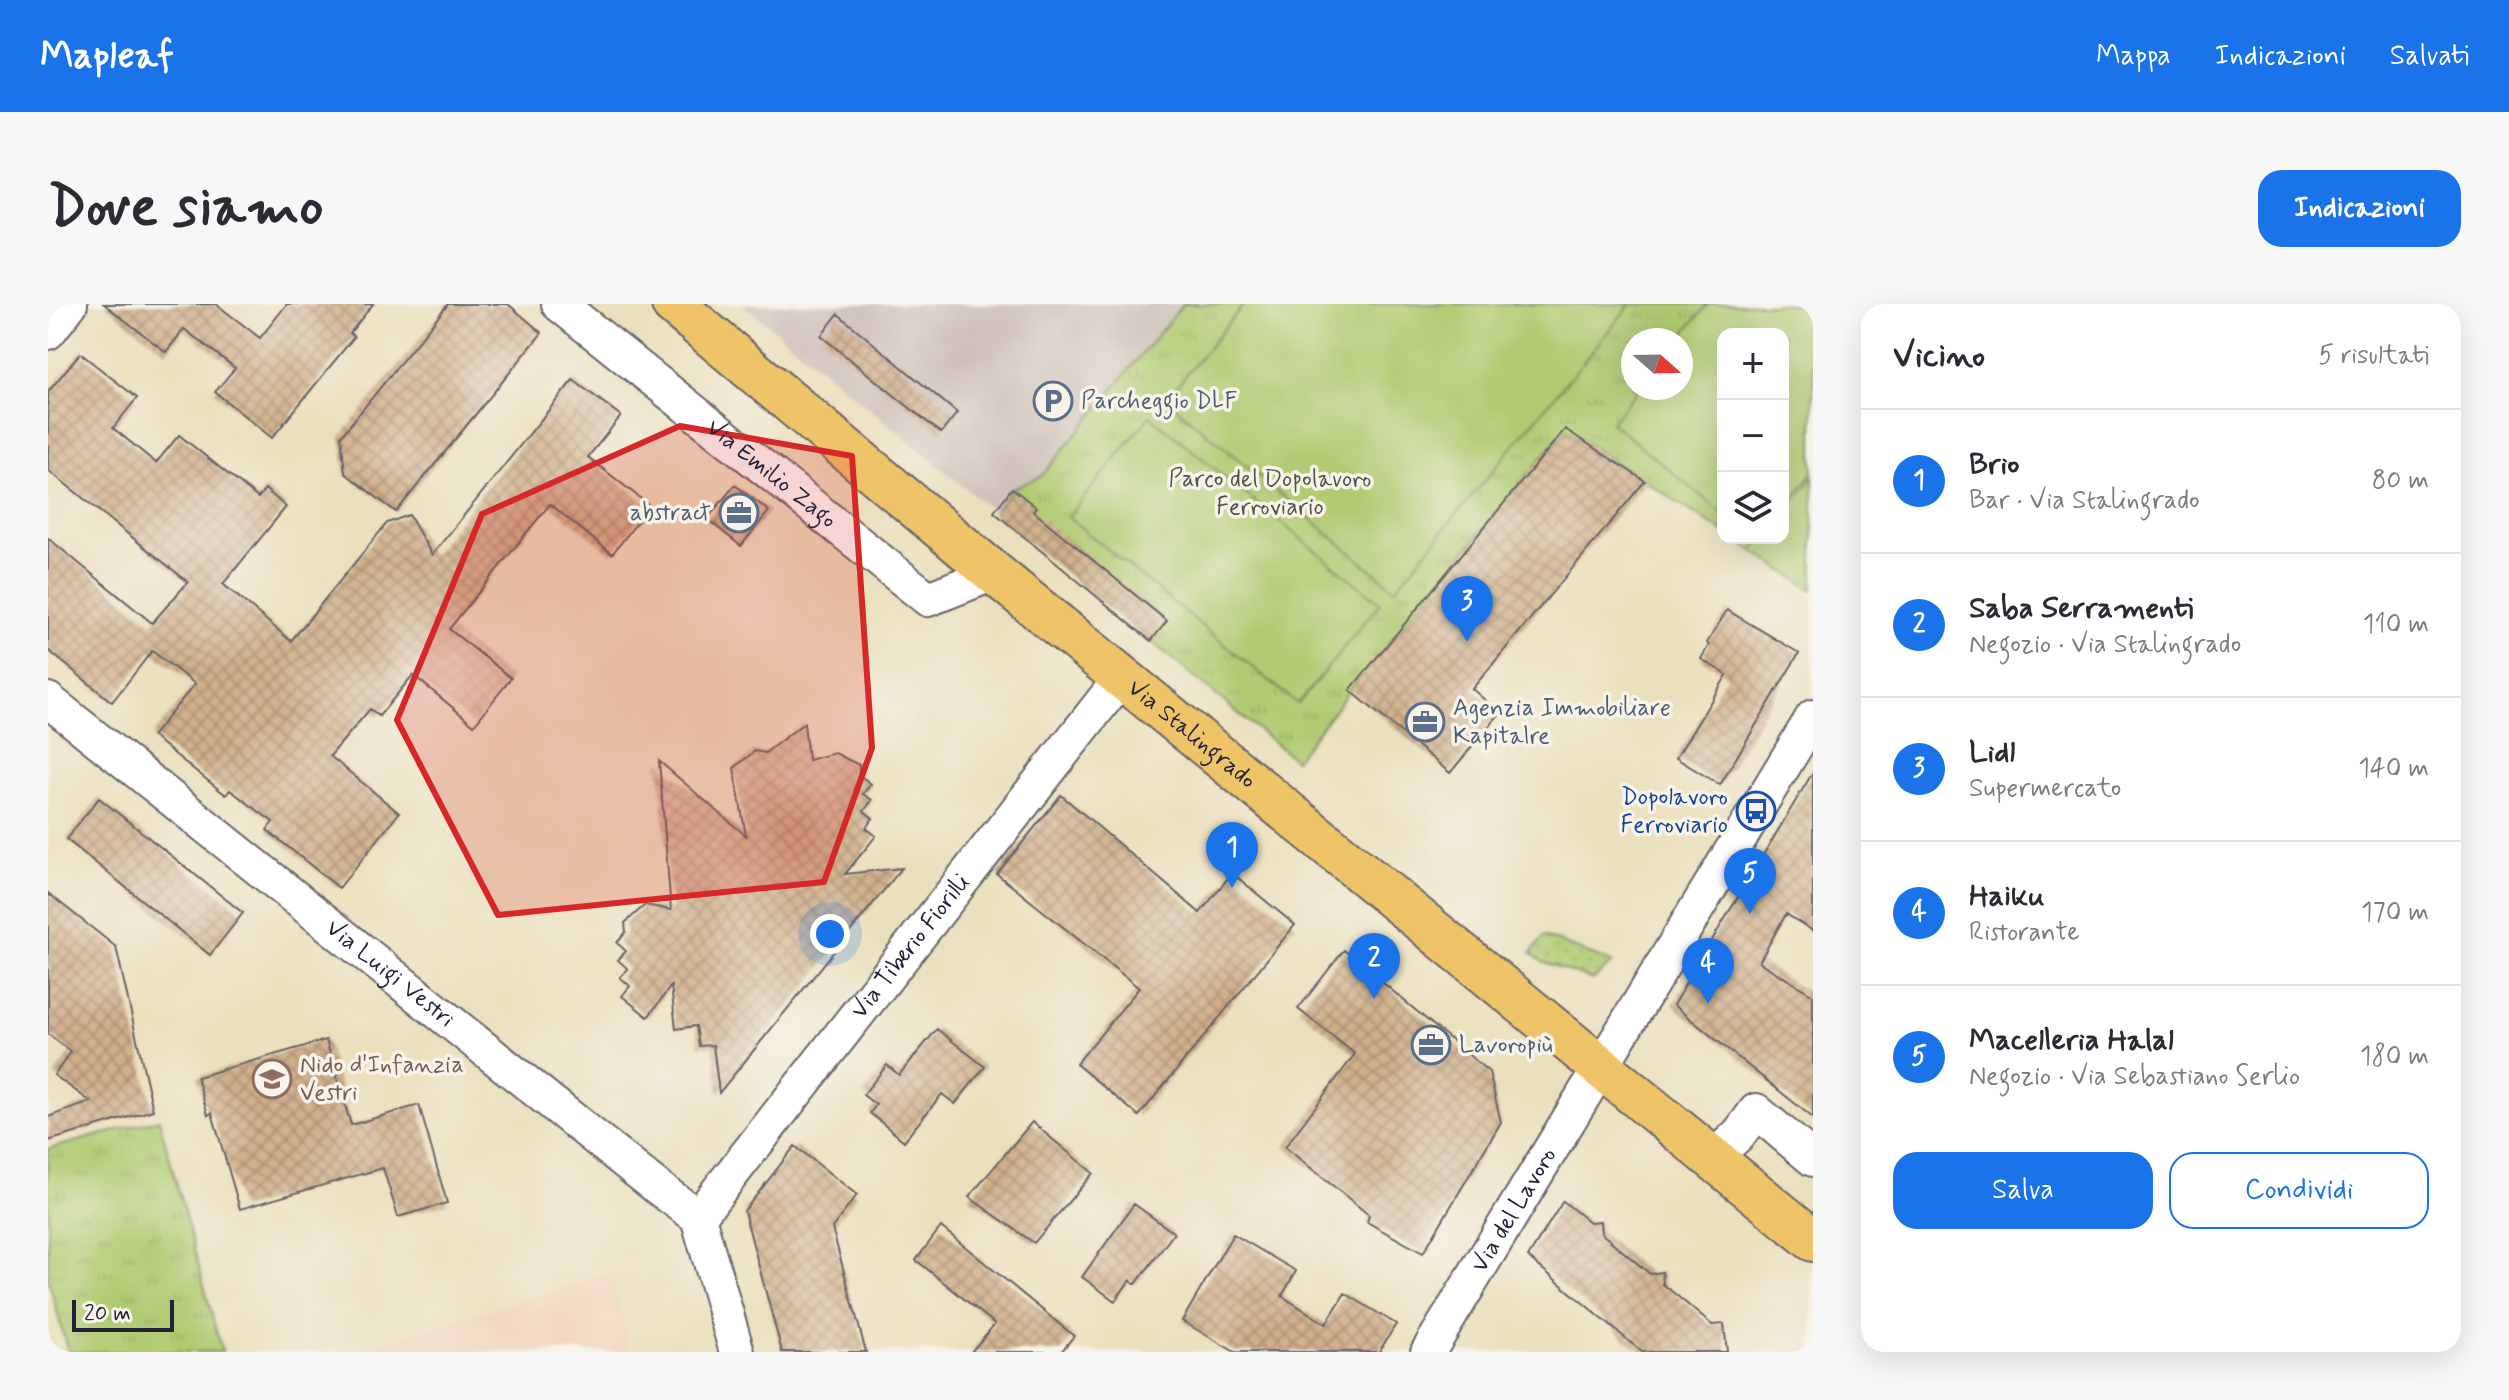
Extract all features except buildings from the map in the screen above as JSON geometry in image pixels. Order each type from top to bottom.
[{"type":"main road","name":"Via Stalingrado","points":[[673,304],[994,573],[1813,1240]]},
{"type":"street","points":[[48,332],[70,304]]},
{"type":"street","name":"Via Emilio Zago","points":[[559,304],[928,599],[994,573]]},
{"type":"street","name":"Via Tiberio Fiorilli","points":[[698,1217],[1122,677]]},
{"type":"street","name":"Via Luigi Vestri","points":[[48,700],[632,1168],[698,1217]]},
{"type":"street","name":"Via del Lavoro","points":[[1428,1352],[1813,717]]},
{"type":"street","points":[[1712,1159],[1739,1134],[1756,1111],[1813,1159]]},
{"type":"street","points":[[698,1217],[737,1352]]},
{"type":"highlighted area","points":[[680,426],[852,456],[872,748],[824,882],[498,915],[397,720],[482,514]]},
{"type":"shaded area","points":[[743,304],[1183,304],[1042,476],[1012,488],[994,512]]},
{"type":"shaded area","points":[[611,1273],[630,1352],[350,1352]]},
{"type":"green space","name":"Parco del Dopolavoro Ferroviario","points":[[1183,304],[1813,304],[1813,590],[1742,544],[1789,544],[1789,328],[1717,328],[1717,528],[1565,429],[1295,760],[994,512],[1012,488],[1042,476]]},
{"type":"green space","points":[[1244,304],[1631,304],[1395,589],[1166,399]]},
{"type":"green space","points":[[1708,304],[1813,304],[1813,473],[1789,503],[1789,328],[1717,328],[1717,509],[1611,422],[1629,400],[1693,400],[1693,328],[1689,328]]},
{"type":"green space","points":[[1150,416],[1380,603],[1298,704],[1068,517]]},
{"type":"green space","points":[[1813,478],[1813,590],[1753,551],[1758,544],[1789,544],[1789,507]]},
{"type":"green space","points":[[1544,936],[1612,963],[1593,980],[1543,962],[1531,953]]},
{"type":"green space","points":[[159,1119],[222,1352],[68,1352],[48,1278],[48,1149]]},
{"type":"place","name":"Parcheggio DLF","points":[[1053,401]]},
{"type":"place","name":"abstract","points":[[739,513]]},
{"type":"place","name":"Lidl","points":[[1467,642]]},
{"type":"place","name":"Agenzia Immobiliare Kapitalre","points":[[1425,722]]},
{"type":"place","name":"Dopolavoro Ferroviario","points":[[1756,811]]},
{"type":"place","name":"Brio","points":[[1232,888]]},
{"type":"place","name":"Macelleria Halal","points":[[1750,914]]},
{"type":"place","name":"Saba Serramenti","points":[[1374,999]]},
{"type":"place","name":"Haiku","points":[[1708,1004]]},
{"type":"place","name":"Lavoropiù","points":[[1431,1045]]},
{"type":"place","name":"Nido d'Infanzia Vestri","points":[[272,1079]]}]
